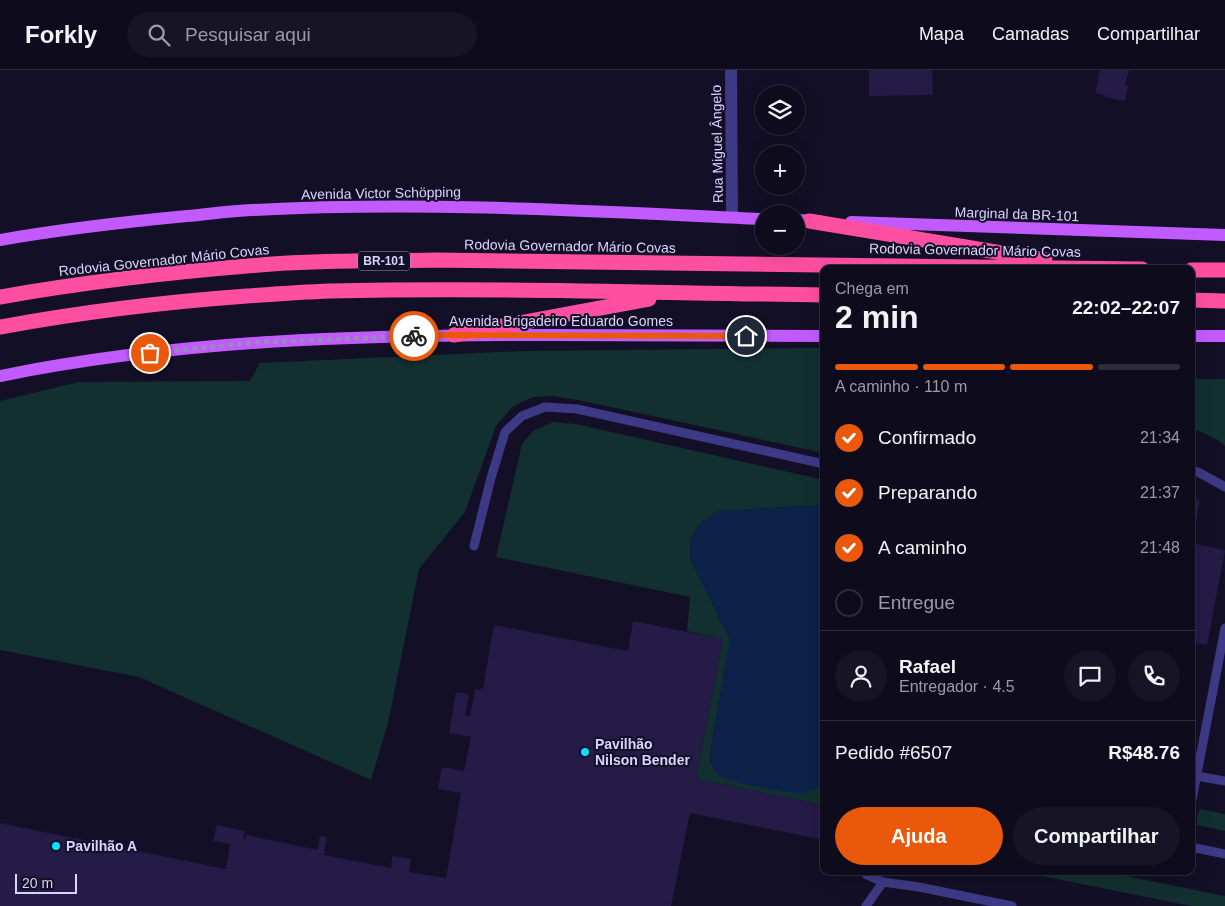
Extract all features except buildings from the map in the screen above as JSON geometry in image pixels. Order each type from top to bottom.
[{"type":"highway","points":[[805,221],[1075,265]]},
{"type":"highway","name":"Rodovia Governador Mário Covas","points":[[0,297],[118,279],[193,271],[273,264],[348,261],[435,260],[847,265]]},
{"type":"highway","points":[[1195,270],[1225,270]]},
{"type":"highway","name":"BR-101","points":[[0,327],[101,311],[190,300],[329,291],[496,290],[820,295]]},
{"type":"highway","points":[[454,335],[685,293]]},
{"type":"highway","points":[[1195,300],[1225,301]]},
{"type":"main road","name":"Avenida Victor Schöpping","points":[[0,240],[143,220],[261,210],[359,207],[473,206],[755,218]]},
{"type":"main road","name":"Marginal da BR-101","points":[[805,221],[1225,235]]},
{"type":"main road","name":"Avenida Brigadeiro Eduardo Gomes","points":[[0,376],[97,359],[214,346],[333,338],[454,335],[820,336]]},
{"type":"main road","points":[[1195,336],[1225,336]]},
{"type":"street","name":"Rua Miguel Ângelo","points":[[731,70],[732,217]]},
{"type":"lane","points":[[474,546],[505,432],[522,416],[545,407],[577,409],[820,463]]},
{"type":"lane","points":[[1195,472],[1225,487]]},
{"type":"lane","points":[[1195,770],[1225,628]]},
{"type":"lane","points":[[1195,775],[1225,781]]},
{"type":"lane","points":[[1195,848],[1225,854]]},
{"type":"lane","points":[[867,875],[883,882],[919,887],[1012,906]]},
{"type":"lane","points":[[866,906],[883,882]]},
{"type":"green space","points":[[820,348],[820,452],[553,396],[533,397],[512,407],[496,426],[465,512],[419,569],[388,723],[371,780],[139,677],[0,650],[0,401],[79,382],[250,381],[260,363],[523,351]]},
{"type":"green space","points":[[1195,379],[1225,379],[1225,446],[1218,440],[1195,429]]},
{"type":"green space","points":[[553,422],[576,424],[820,479],[820,505],[719,511],[700,523],[691,539],[690,558],[730,640],[710,762],[820,787],[820,804],[696,779],[723,639],[687,631],[690,597],[496,557],[522,444],[533,431]]},
{"type":"green space","points":[[1200,809],[1225,814],[1225,831],[1197,825],[1197,816]]},
{"type":"green space","points":[[1037,875],[1121,875],[1225,896],[1225,906],[1191,906]]},
{"type":"water","points":[[820,505],[820,786],[809,792],[786,792],[735,782],[720,776],[714,770],[711,763],[711,752],[730,640],[690,559],[691,539],[700,523],[719,511]]},
{"type":"way so far","points":[[150,353],[185,348],[261,342],[414,336]]},
{"type":"place","name":"Pavilhão Nilson Bender","points":[[585,752]]},
{"type":"place","name":"Pavilhão A","points":[[56,846]]},
{"type":"route","points":[[414,336],[746,336]]}]
